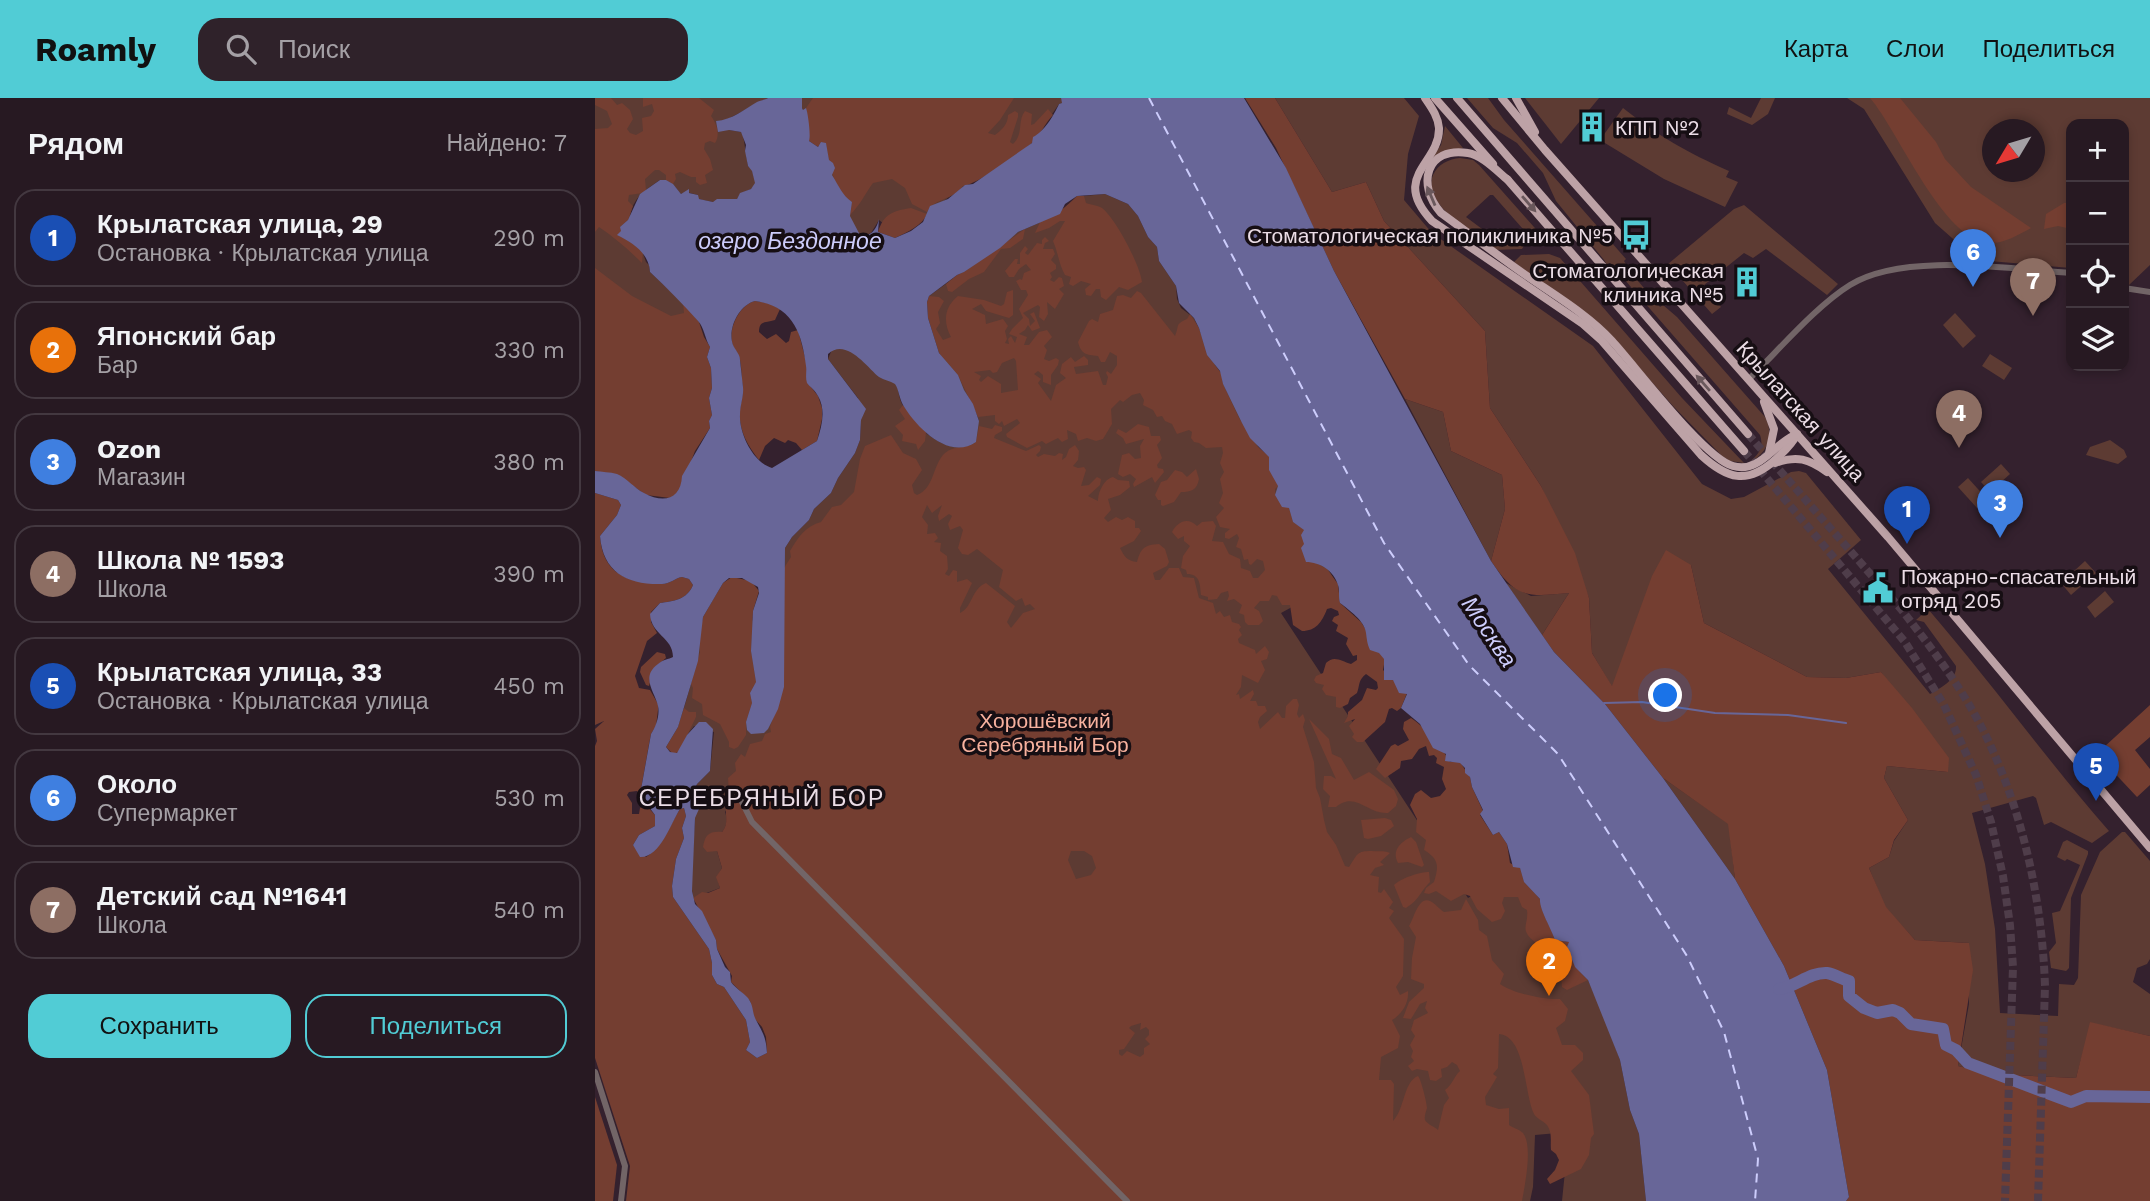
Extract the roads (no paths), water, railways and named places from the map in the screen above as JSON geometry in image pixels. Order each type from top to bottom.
[{"type":"main road","points":[[1425,98],[1435,114],[1439,128],[1435,146],[1420,169],[1416,183],[1424,212],[1433,221],[1583,324],[1601,340],[1712,464],[1729,474],[1745,476],[1758,473],[1773,446],[1773,420],[1758,390]]},
{"type":"main road","points":[[1435,98],[1744,452]]},
{"type":"main road","points":[[1457,98],[1748,434]]},
{"type":"main road","name":"Крылатская улица","points":[[1502,98],[1545,150],[1837,478],[2150,848]]},
{"type":"main road","points":[[1516,98],[1545,150]]},
{"type":"main road","points":[[1508,180],[1476,156],[1453,153],[1445,155],[1431,166],[1426,185],[1428,195],[1441,213],[1601,329],[1691,432],[1722,461],[1741,468],[1803,458],[1837,478]]},
{"type":"main road","points":[[1766,462],[1791,445],[1797,434]]},
{"type":"street","points":[[1748,380],[1829,301],[1853,283],[1868,276],[1890,270],[1946,266],[2066,273]]},
{"type":"street","points":[[2129,289],[2150,292]]},
{"type":"street","points":[[737,792],[752,822],[1127,1201]]},
{"type":"street","points":[[595,1072],[625,1166],[621,1201]]},
{"type":"water","points":[[768,98],[802,98],[802,108],[806,108],[808,115],[809,141],[818,147],[821,142],[826,143],[829,160],[835,168],[832,175],[852,202],[850,216],[860,235],[873,232],[879,219],[878,232],[895,238],[923,222],[930,206],[948,199],[965,185],[973,184],[1032,143],[1033,137],[1045,127],[1062,103],[1061,98],[1244,98],[1286,168],[1334,271],[1491,561],[1554,652],[1605,704],[1663,778],[1735,879],[1784,966],[1827,1070],[1849,1197],[1846,1201],[1646,1201],[1639,1134],[1630,1110],[1620,1060],[1588,980],[1575,967],[1567,947],[1569,942],[1555,940],[1540,899],[1524,882],[1520,868],[1513,867],[1507,844],[1499,832],[1493,835],[1480,814],[1483,810],[1465,768],[1460,763],[1445,761],[1446,754],[1433,748],[1420,724],[1401,708],[1407,694],[1399,693],[1393,680],[1384,680],[1384,659],[1379,653],[1370,650],[1363,624],[1340,603],[1336,580],[1321,566],[1306,562],[1301,548],[1304,544],[1301,535],[1304,530],[1293,522],[1289,508],[1282,507],[1275,495],[1278,486],[1269,470],[1269,457],[1250,438],[1223,384],[1220,371],[1207,355],[1194,318],[1179,303],[1176,286],[1159,261],[1157,247],[1128,204],[1105,194],[1077,196],[1065,204],[1060,214],[1018,232],[1000,248],[929,296],[928,318],[939,353],[958,375],[979,421],[976,442],[966,447],[955,447],[934,439],[909,414],[895,384],[879,377],[849,351],[835,350],[828,354],[828,359],[866,409],[861,420],[860,440],[855,453],[831,493],[814,509],[809,520],[785,548],[784,687],[778,709],[764,733],[751,734],[747,730],[746,722],[752,703],[750,693],[756,682],[751,651],[753,611],[759,593],[758,587],[742,578],[729,578],[723,583],[703,617],[698,661],[678,727],[666,747],[670,752],[677,753],[687,735],[699,722],[706,722],[713,729],[710,771],[697,784],[693,793],[699,809],[695,818],[692,891],[695,904],[702,911],[725,967],[730,972],[731,982],[750,1001],[764,1035],[767,1053],[757,1058],[746,1050],[750,1042],[746,1020],[724,987],[717,984],[712,975],[709,949],[673,897],[676,859],[684,838],[684,808],[680,809],[664,839],[653,852],[640,857],[633,845],[639,835],[655,826],[655,815],[640,795],[651,734],[658,713],[650,685],[650,674],[660,663],[673,657],[670,645],[654,627],[650,614],[660,603],[683,597],[693,585],[689,579],[682,577],[665,584],[638,582],[612,568],[602,549],[600,536],[617,515],[621,505],[618,500],[595,493],[595,471],[617,474],[640,491],[665,499],[678,490],[682,476],[710,428],[712,415],[709,398],[712,388],[711,368],[707,357],[710,347],[702,326],[650,272],[647,259],[639,249],[617,235],[621,231],[620,227],[628,220],[640,194],[660,180],[673,184],[681,194],[689,189],[689,193],[698,195],[699,199],[713,202],[717,199],[737,199],[740,193],[751,189],[755,183],[748,166],[746,145],[741,132],[718,132],[716,121],[733,116]],"holes":[[[755,301],[768,304],[786,315],[798,332],[802,342],[807,383],[818,396],[823,412],[817,441],[772,468],[753,454],[742,430],[740,415],[743,390],[740,358],[732,339],[733,325],[744,307]]]},
{"type":"waterway","points":[[1604,703],[1642,702],[1715,713],[1788,715],[1846,723]]},
{"type":"waterway","points":[[1779,989],[1820,973],[1830,974],[1849,981],[1849,996],[1864,1008],[1877,1013],[1893,1010],[1911,1024],[1943,1029],[1946,1045],[1956,1050],[1968,1063],[2071,1102],[2086,1096],[2150,1097]]},
{"type":"tunnel","points":[[1748,434],[1901,609],[1934,652],[1982,728],[2008,789],[2027,854],[2040,920],[2043,953],[2045,986],[2038,1201]]},
{"type":"tunnel","points":[[1744,451],[1905,642],[1944,705],[1976,775],[1991,822],[2003,876],[2013,967],[2005,1201]]},
{"type":"place","name":"КПП №2","points":[[1592,127]]},
{"type":"place","name":"Стоматологическая поликлиника №5","points":[[1636,235]]},
{"type":"place","name":"Стоматологическая клиника №5","points":[[1747,282]]},
{"type":"place","name":"Около","points":[[1973,287]]},
{"type":"place","name":"Детский сад №1641","points":[[2033,316]]},
{"type":"place","name":"Школа № 1593","points":[[1959,448]]},
{"type":"place","name":"Ozon","points":[[2000,538]]},
{"type":"place","name":"Крылатская улица, 29","points":[[1907,544]]},
{"type":"place","name":"Пожарно-спасательный отряд 205","points":[[1878,588]]},
{"type":"place","name":"Крылатская улица, 33","points":[[2096,801]]},
{"type":"place","name":"Японский бар","points":[[1549,996]]},
{"type":"district","name":"СЕРЕБРЯНЫЙ БОР","points":[[762,798]]},
{"type":"water label","name":"озеро Бездонное","points":[[790,241]]},
{"type":"water label","name":"Москва","points":[[1489,632]]},
{"type":"park label","name":"Хорошёвский Серебряный Бор","points":[[1045,732]]}]
